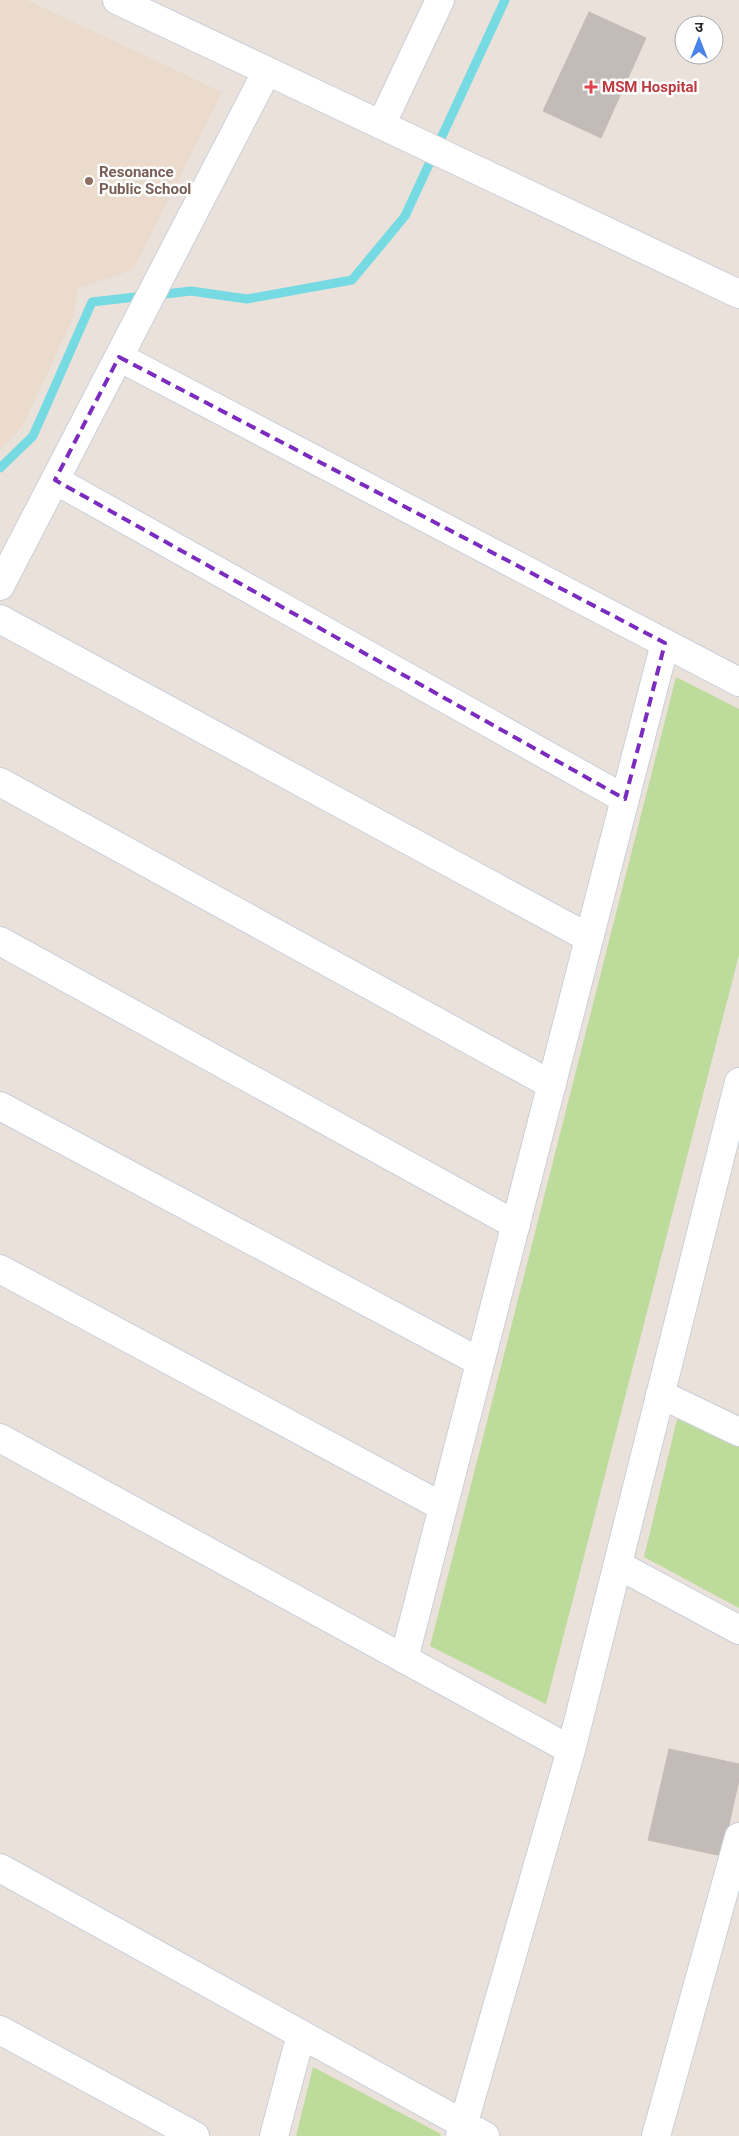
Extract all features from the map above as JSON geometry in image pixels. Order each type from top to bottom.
[{"type":"street","points":[[117,0],[739,294]]},
{"type":"street","points":[[381,125],[440,0]]},
{"type":"street","points":[[0,586],[267,71]]},
{"type":"street","points":[[118,357],[739,682]]},
{"type":"street","points":[[55,480],[625,799]]},
{"type":"street","points":[[0,619],[589,938]]},
{"type":"street","points":[[404,1659],[665,643]]},
{"type":"street","points":[[0,782],[552,1084]]},
{"type":"street","points":[[0,940],[516,1225]]},
{"type":"street","points":[[0,1868],[301,2034],[470,2132],[571,1750],[739,1082]]},
{"type":"street","points":[[0,1106],[480,1362]]},
{"type":"street","points":[[0,1269],[443,1507]]},
{"type":"street","points":[[660,1394],[739,1432]]},
{"type":"street","points":[[0,1438],[571,1750]]},
{"type":"street","points":[[618,1565],[739,1630]]},
{"type":"street","points":[[656,2136],[739,1837]]},
{"type":"street","points":[[0,2030],[195,2136]]},
{"type":"street","points":[[274,2136],[301,2034]]},
{"type":"highlighted area","points":[[119,357],[665,643],[625,799],[55,480]]},
{"type":"shaded area","name":"Resonance Public School","points":[[0,0],[27,0],[222,92],[133,270],[78,288],[73,318],[22,427],[0,449]]},
{"type":"green space","points":[[676,677],[739,709],[739,955],[546,1704],[430,1646]]},
{"type":"green space","points":[[678,1415],[739,1445],[739,1608],[644,1557]]},
{"type":"green space","points":[[313,2067],[441,2134],[440,2136],[296,2136]]},
{"type":"building","points":[[589,12],[646,38],[601,138],[543,111]]},
{"type":"building","points":[[669,1749],[739,1764],[739,1780],[722,1856],[648,1840]]},
{"type":"waterway","points":[[157,295],[191,291],[247,299],[352,280],[405,216],[505,0]]},
{"type":"waterway","points":[[0,468],[33,436],[92,302],[144,296]]},
{"type":"place","name":"MSM Hospital","points":[[591,87]]},
{"type":"place","name":"Resonance Public School","points":[[89,181]]}]
